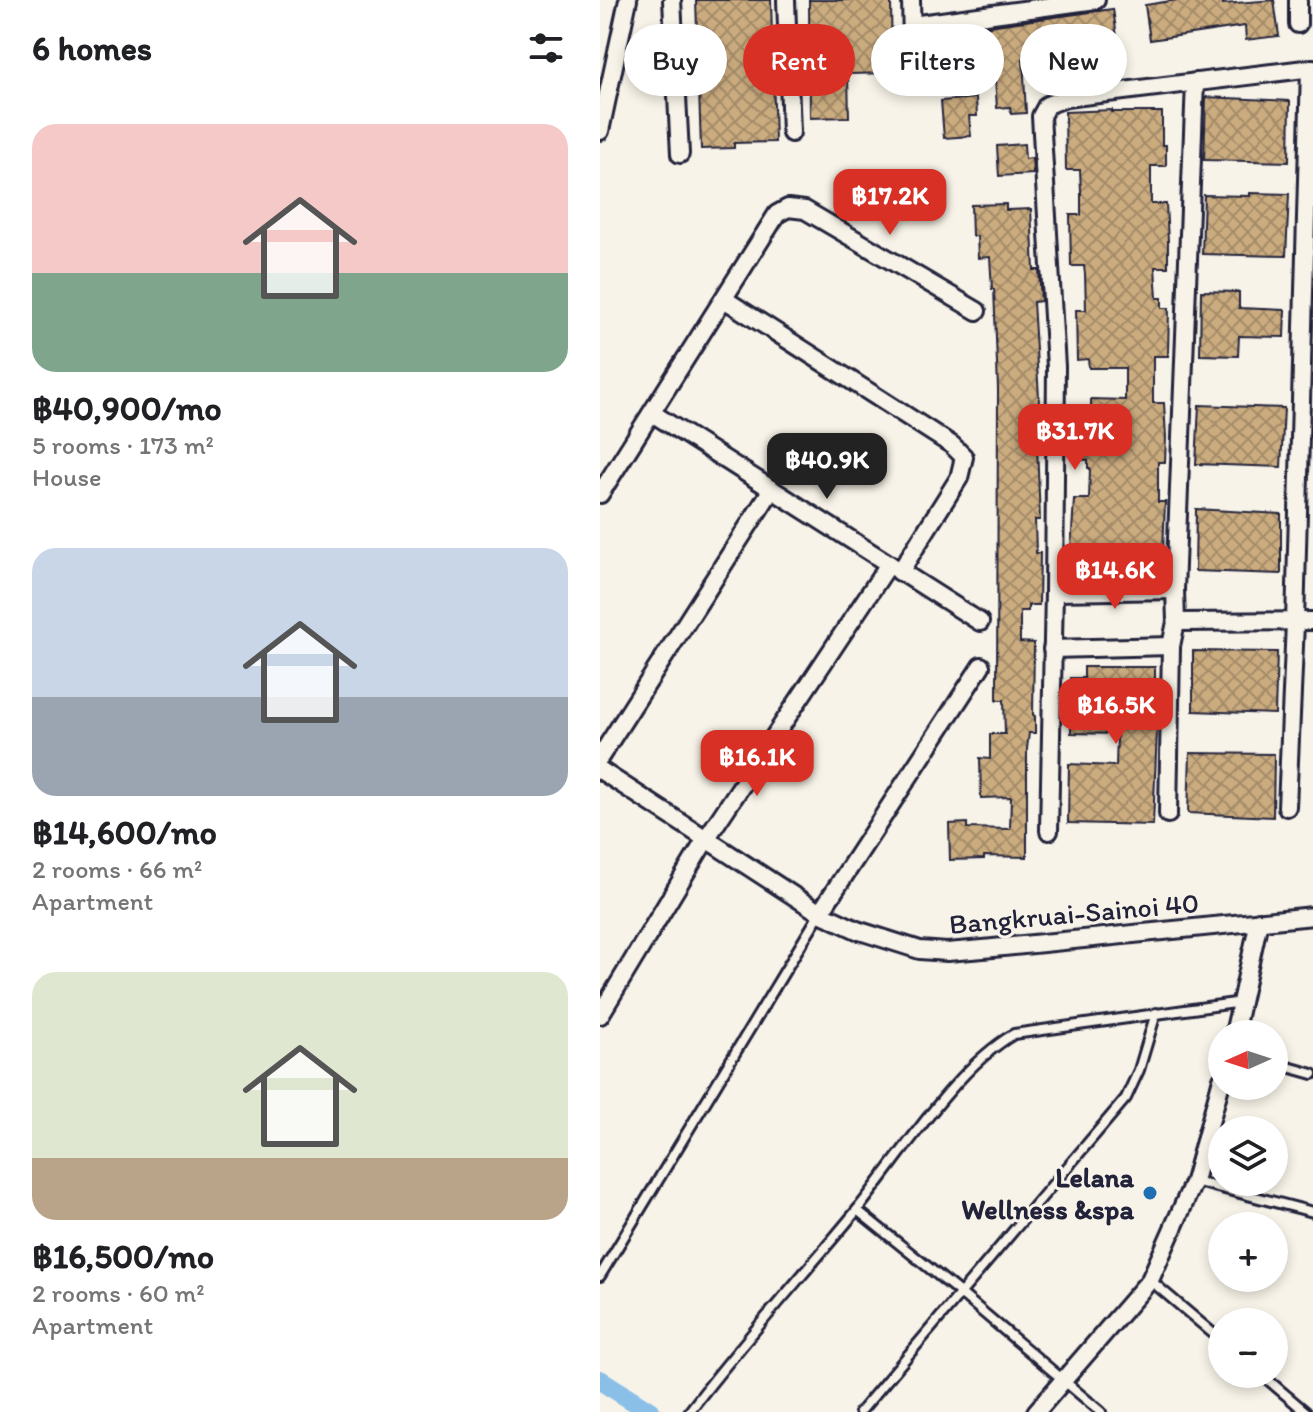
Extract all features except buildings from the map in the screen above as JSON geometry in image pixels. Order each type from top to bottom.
[{"type":"street","points":[[600,131],[628,0]]},
{"type":"street","points":[[672,0],[680,154]]},
{"type":"street","points":[[786,0],[791,133]]},
{"type":"street","points":[[911,0],[912,24]]},
{"type":"street","points":[[919,24],[1096,0]]},
{"type":"street","points":[[1298,0],[1298,24]]},
{"type":"street","points":[[1049,831],[1056,367],[1041,116],[1047,105],[1066,98],[1311,69],[1287,807]]},
{"type":"street","points":[[1168,814],[1171,646],[1176,622],[1195,82]]},
{"type":"street","points":[[600,494],[777,214],[788,208],[805,210],[977,311]]},
{"type":"street","points":[[600,1015],[706,839],[959,478],[964,457],[952,445],[724,299]]},
{"type":"street","points":[[652,413],[980,622]]},
{"type":"street","points":[[600,757],[772,489]]},
{"type":"street","points":[[1054,592],[1175,590]]},
{"type":"street","points":[[1176,622],[1313,621]]},
{"type":"street","points":[[1052,649],[1171,646]]},
{"type":"street","points":[[820,913],[981,666]]},
{"type":"street","name":"Bangkruai-Sainoi 40","points":[[600,770],[820,913],[857,930],[920,950],[947,952],[1313,916]]},
{"type":"street","points":[[1238,1020],[1259,921]]},
{"type":"street","points":[[1036,1412],[1150,1280],[1194,1181],[1216,1100]]},
{"type":"lane","points":[[600,1276],[820,913]]},
{"type":"lane","points":[[689,1412],[857,1210],[932,1114],[984,1054],[1001,1041],[1014,1034],[1243,1002]]},
{"type":"lane","points":[[860,1412],[1126,1098],[1139,1070],[1156,1013]]},
{"type":"lane","points":[[1288,1067],[1313,1074]]},
{"type":"lane","points":[[1194,1181],[1313,1212]]},
{"type":"lane","points":[[857,1210],[1101,1412]]},
{"type":"lane","points":[[1150,1280],[1208,1329]]},
{"type":"lane","points":[[1278,1388],[1306,1412]]},
{"type":"waterway","points":[[600,1380],[651,1412]]},
{"type":"place","name":"Lelana Wellness &spa","points":[[1150,1193]]}]
